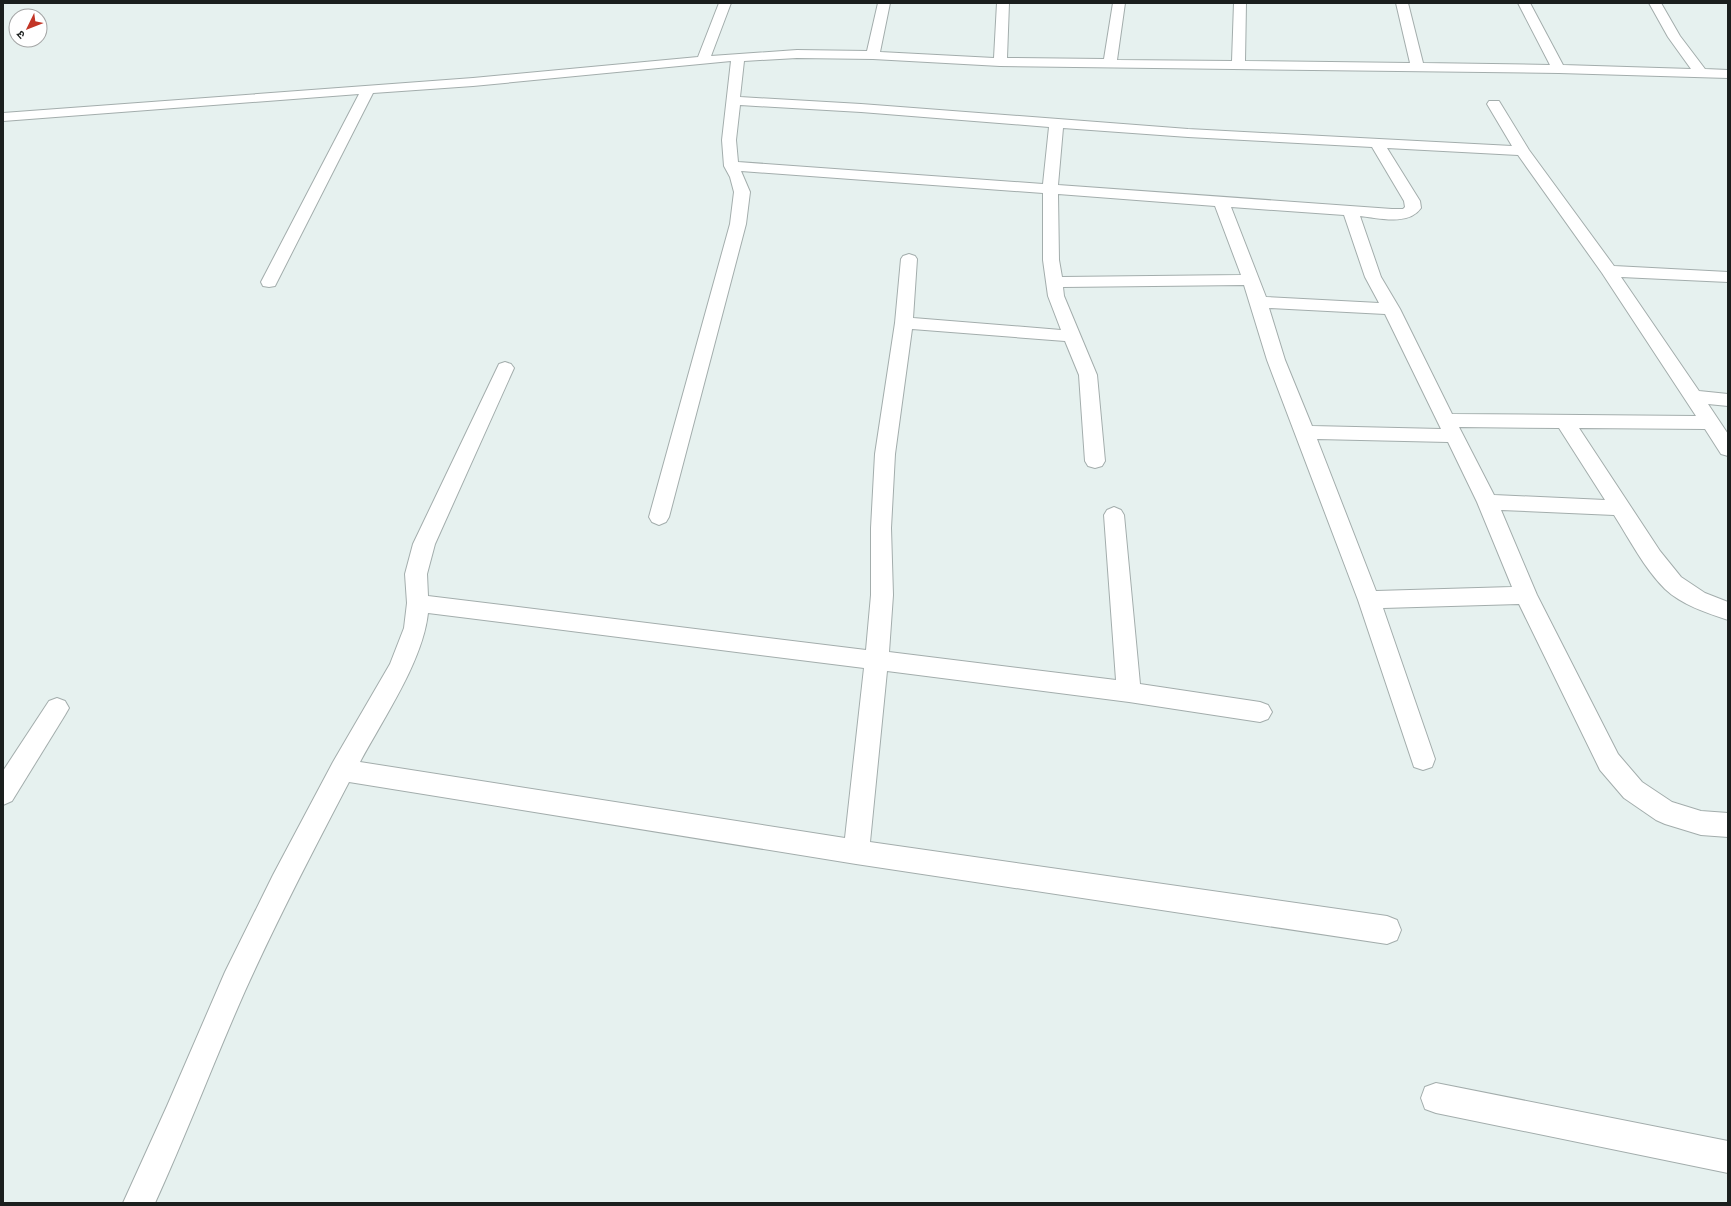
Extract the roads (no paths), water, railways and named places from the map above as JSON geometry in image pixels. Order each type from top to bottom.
[{"type":"street","points":[[703,60],[726,3]]},
{"type":"street","points":[[873,55],[884,3]]},
{"type":"street","points":[[1000,62],[1004,3]]},
{"type":"street","points":[[1110,63],[1119,3]]},
{"type":"street","points":[[1238,65],[1240,3]]},
{"type":"street","points":[[1402,3],[1417,67]]},
{"type":"street","points":[[1524,3],[1559,69]]},
{"type":"street","points":[[1655,3],[1674,37],[1701,73]]},
{"type":"street","points":[[3,117],[572,74],[703,60],[797,54],[873,55],[1000,62],[1559,69],[1728,74]]},
{"type":"street","points":[[658,517],[705,351],[738,224],[742,192],[737,177],[731,166],[729,140],[738,57]]},
{"type":"street","points":[[269,282],[368,90]]},
{"type":"street","points":[[734,101],[861,108],[1056,123],[1377,144],[1522,151]]},
{"type":"street","points":[[1494,104],[1522,151],[1609,271],[1728,449]]},
{"type":"street","points":[[1056,123],[1050,188],[1051,260],[1056,296],[1088,375],[1095,461]]},
{"type":"street","points":[[731,166],[1392,214],[1407,213],[1413,208],[1412,201],[1377,144]]},
{"type":"street","points":[[1222,201],[1259,302],[1276,360],[1369,600],[1423,759]]},
{"type":"street","points":[[1350,211],[1373,278],[1391,309],[1451,428],[1487,502],[1526,595],[1609,762],[1633,790],[1665,812],[1701,823],[1728,825]]},
{"type":"street","points":[[856,852],[877,659],[882,595],[881,528],[885,454],[904,323],[909,259]]},
{"type":"street","points":[[1609,271],[1728,277]]},
{"type":"street","points":[[1054,282],[1251,280]]},
{"type":"street","points":[[1259,302],[1391,309]]},
{"type":"street","points":[[904,323],[1072,336]]},
{"type":"street","points":[[138,1203],[178,1117],[235,982],[282,884],[342,770],[400,667],[415,628],[418,603],[416,574],[424,544],[505,368]]},
{"type":"street","points":[[1694,397],[1728,400]]},
{"type":"street","points":[[1305,432],[1451,428],[1565,422],[1710,423]]},
{"type":"street","points":[[1565,422],[1652,557],[1673,583],[1697,599],[1728,610]]},
{"type":"street","points":[[1487,502],[1620,508]]},
{"type":"street","points":[[1114,515],[1129,692]]},
{"type":"street","points":[[1369,600],[1526,595]]},
{"type":"street","points":[[418,603],[877,659],[1129,692],[1260,712]]},
{"type":"street","points":[[3,793],[57,708]]},
{"type":"street","points":[[342,770],[856,852],[1387,930]]},
{"type":"street","points":[[1436,1098],[1728,1157]]}]
